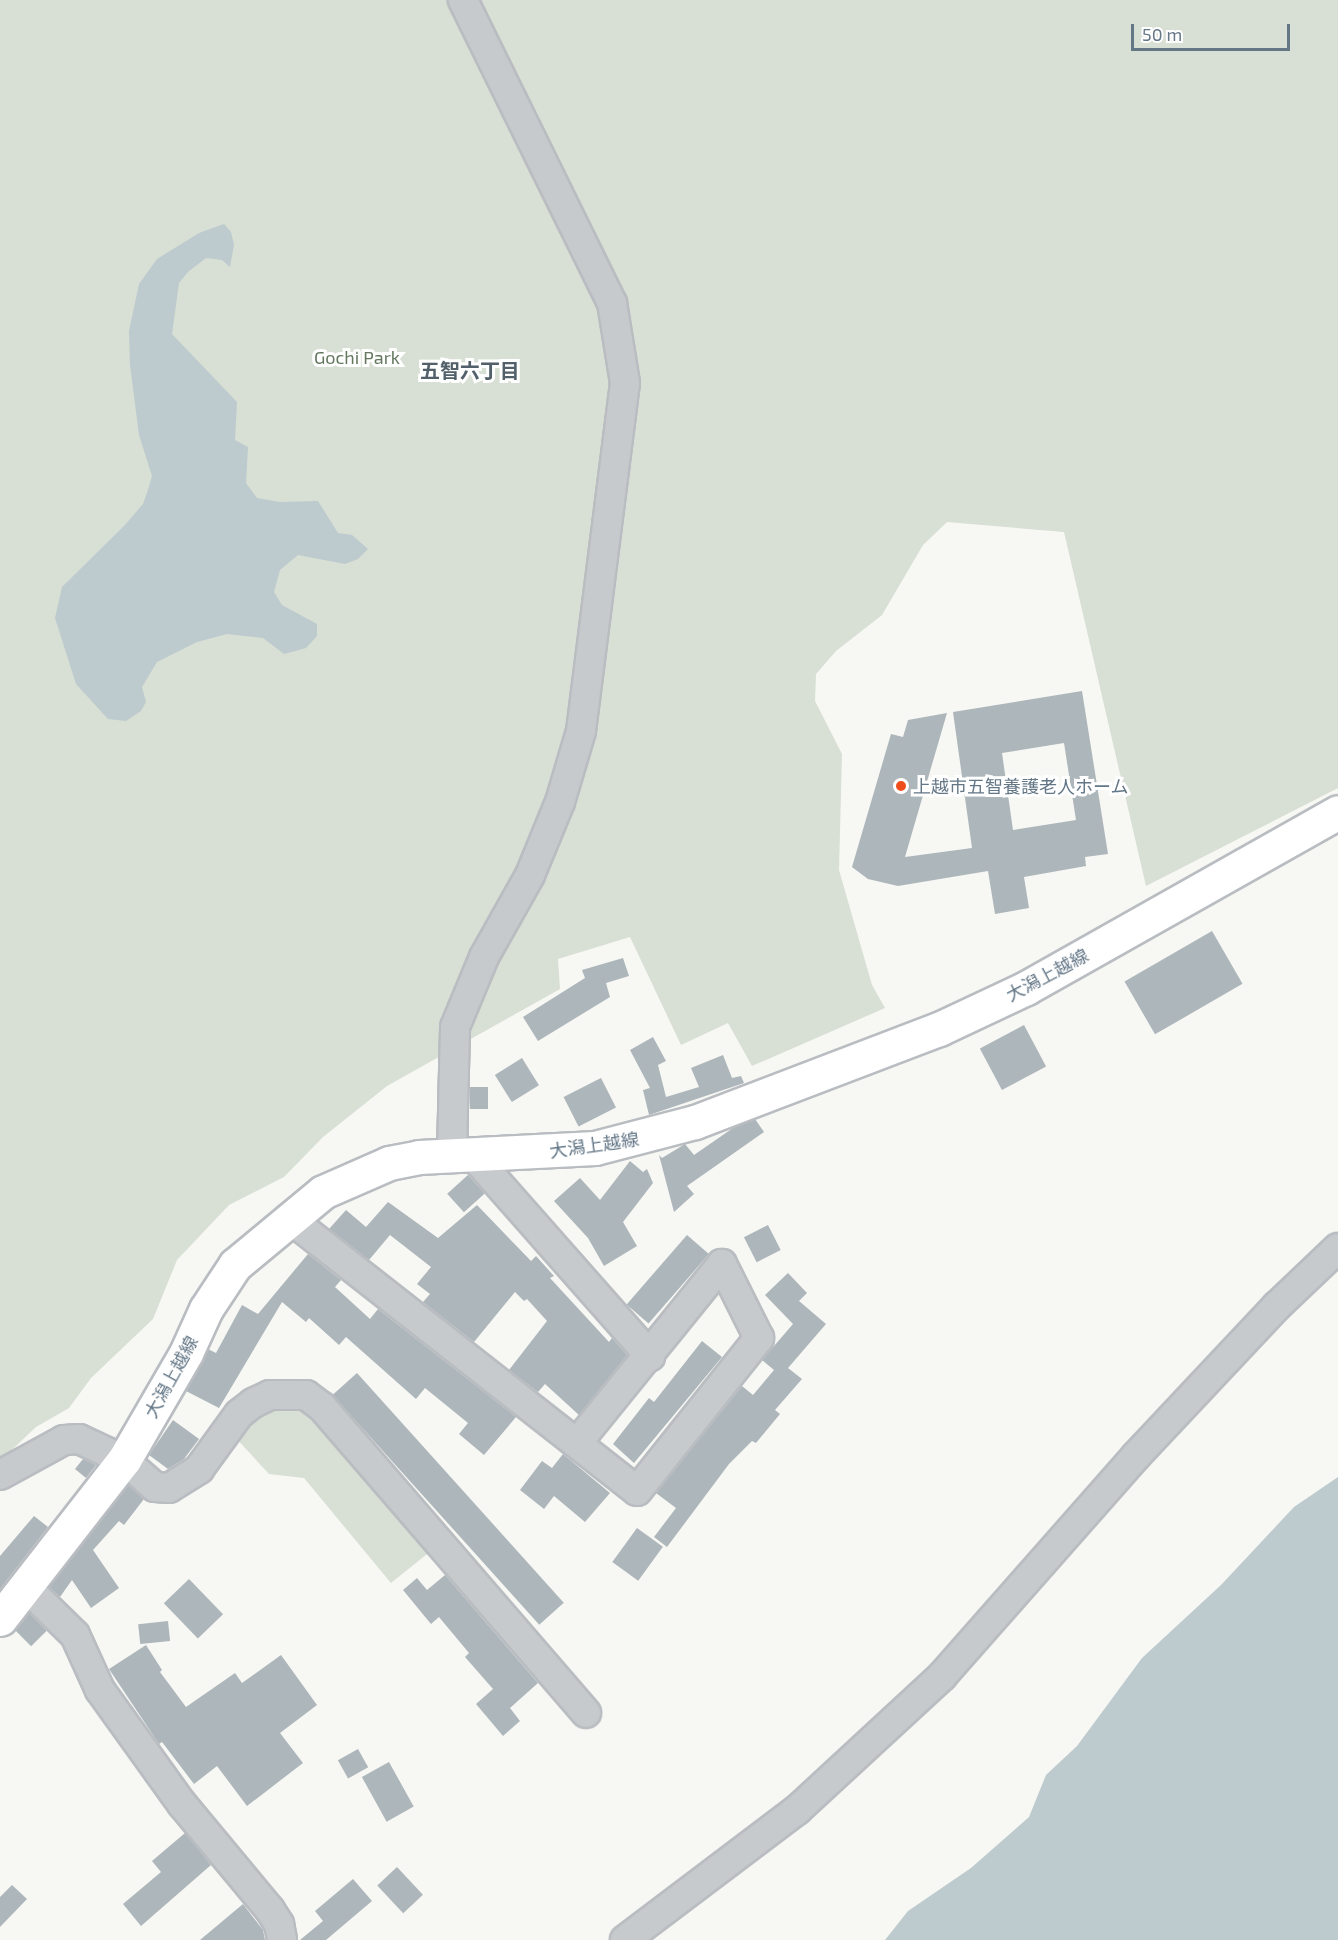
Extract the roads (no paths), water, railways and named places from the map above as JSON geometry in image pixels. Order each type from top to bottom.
[{"type":"main road","name":"大潟上越線","points":[[0,1619],[27,1588],[124,1460],[235,1265],[323,1192],[389,1163],[462,1153],[573,1150],[637,1140],[695,1122],[939,1029],[1026,988],[1338,812]]},
{"type":"street","points":[[463,0],[612,303],[625,383],[581,731],[560,802],[530,875],[484,957],[455,1027],[462,1153],[650,1356]]},
{"type":"street","points":[[290,1218],[638,1491],[759,1338],[722,1264],[650,1356],[577,1443]]},
{"type":"street","points":[[625,1940],[797,1810],[942,1676],[1136,1456],[1277,1306],[1338,1248]]},
{"type":"street","points":[[0,1474],[64,1440],[79,1439],[124,1460],[155,1487],[169,1488],[199,1469],[239,1414],[253,1403],[270,1395],[306,1395],[360,1451],[586,1713]]},
{"type":"street","points":[[27,1588],[75,1635],[100,1690],[182,1804],[270,1910],[279,1924],[282,1940]]},
{"type":"place","name":"上越市五智養護老人ホーム","points":[[901,786]]},
{"type":"district","name":"五智六丁目","points":[[470,370]]},
{"type":"park label","name":"Gochi Park","points":[[357,357]]}]
